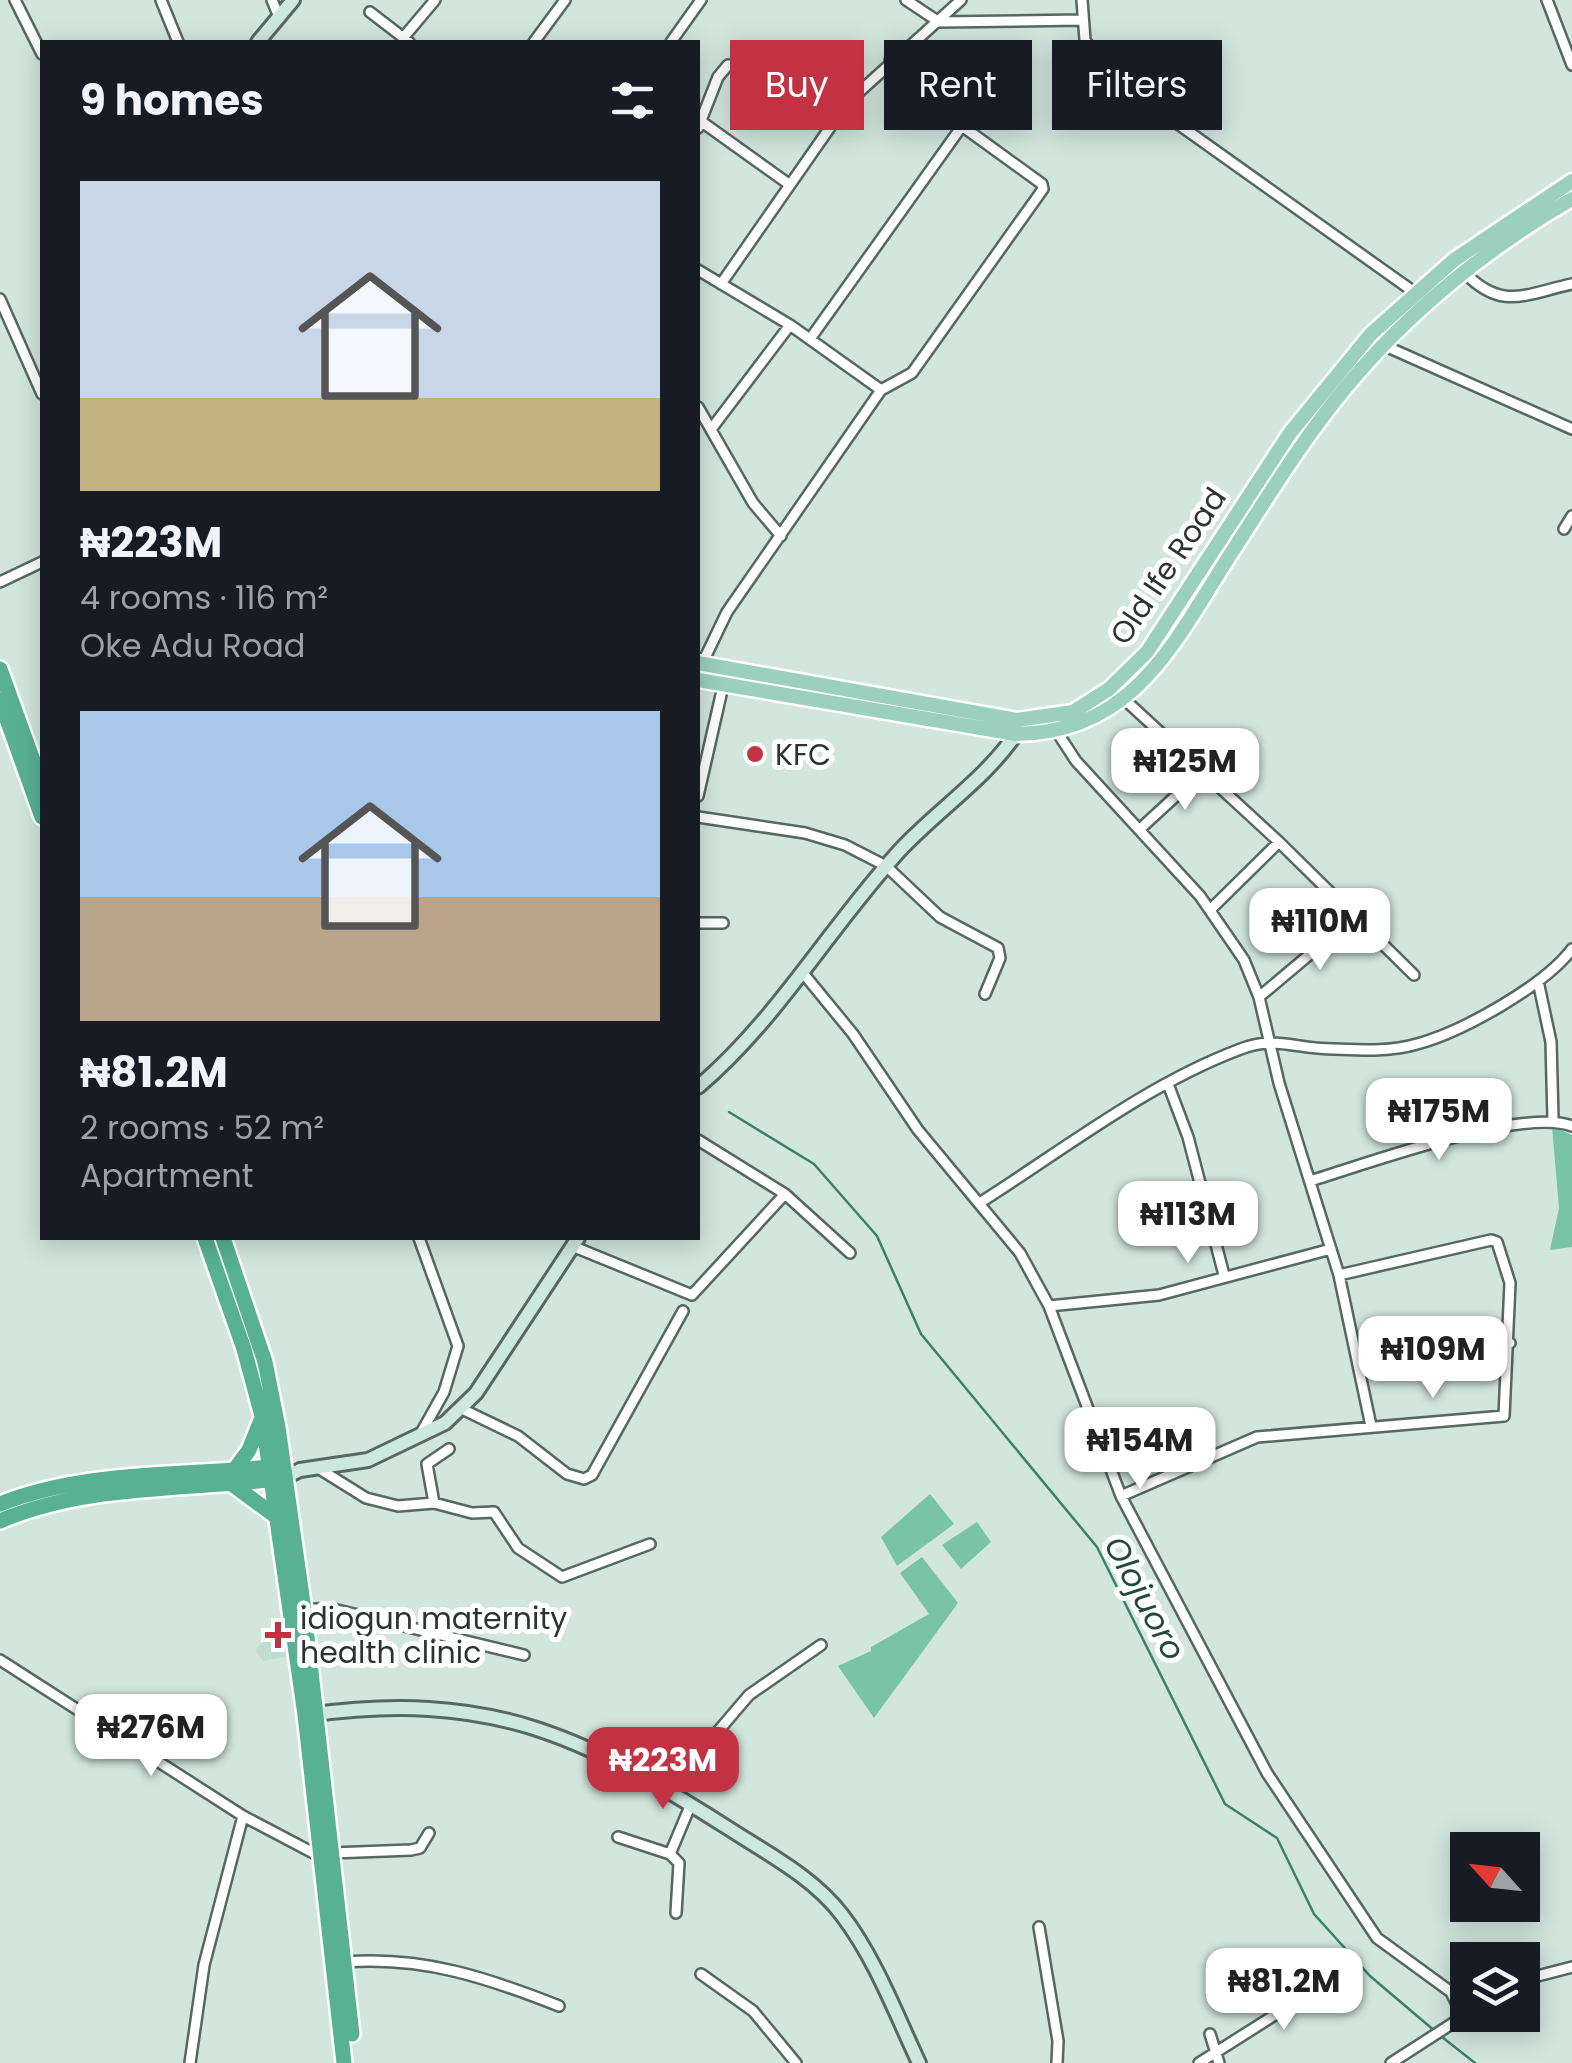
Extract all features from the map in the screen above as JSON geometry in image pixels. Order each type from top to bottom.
[{"type":"highway","points":[[0,669],[40,779]]},
{"type":"highway","points":[[0,700],[40,811]]},
{"type":"highway","points":[[206,1240],[244,1349],[262,1416],[304,1610],[311,1714],[347,2032],[354,2063]]},
{"type":"highway","points":[[224,1240],[265,1362],[278,1518],[311,1714]]},
{"type":"highway","points":[[0,1521],[77,1500],[224,1476],[249,1450],[262,1416]]},
{"type":"highway","points":[[0,1504],[122,1477],[276,1472]]},
{"type":"highway","points":[[224,1476],[278,1518]]},
{"type":"highway","points":[[327,1855],[346,1962],[344,2063]]},
{"type":"main road","name":"Old Ife Road","points":[[700,663],[1017,720],[1073,712],[1109,690],[1140,660],[1290,433],[1371,334],[1414,292],[1500,226],[1572,181]]},
{"type":"main road","name":"Old Ife Road","points":[[700,680],[1016,734],[1057,732],[1099,716],[1124,699],[1163,660],[1302,443],[1384,345],[1464,272],[1572,199]]},
{"type":"street","points":[[15,0],[40,50]]},
{"type":"street","points":[[161,0],[177,40]]},
{"type":"street","points":[[272,0],[279,17]]},
{"type":"street","points":[[260,40],[293,0]]},
{"type":"street","points":[[370,12],[406,40],[434,0]]},
{"type":"street","points":[[535,40],[565,0]]},
{"type":"street","points":[[672,40],[702,0]]},
{"type":"street","points":[[906,0],[939,22],[1080,20]]},
{"type":"street","points":[[916,40],[961,0]]},
{"type":"street","points":[[1082,0],[1080,20],[1091,55],[1105,72],[1414,292]]},
{"type":"street","points":[[1547,0],[1572,65]]},
{"type":"street","points":[[730,64],[718,77],[700,125],[790,185]]},
{"type":"street","points":[[864,85],[884,66]]},
{"type":"street","points":[[721,284],[828,130]]},
{"type":"street","points":[[810,339],[959,130]]},
{"type":"street","points":[[700,663],[728,612],[881,390],[912,372],[1043,189],[1042,184],[968,130]]},
{"type":"street","points":[[700,271],[790,325],[881,390]]},
{"type":"street","points":[[1464,272],[1480,289],[1500,298],[1572,284]]},
{"type":"street","points":[[0,298],[40,389]]},
{"type":"street","points":[[712,428],[790,325]]},
{"type":"street","points":[[1384,345],[1572,428]]},
{"type":"street","points":[[700,411],[753,502],[781,536]]},
{"type":"street","points":[[1564,528],[1572,516]]},
{"type":"street","points":[[0,582],[40,563]]},
{"type":"street","points":[[700,787],[723,686]]},
{"type":"street","points":[[1124,699],[1279,842],[1414,975]]},
{"type":"street","points":[[1057,732],[1076,761],[1141,828],[1235,943],[1259,997],[1279,1083],[1339,1275],[1370,1426]]},
{"type":"street","points":[[700,1085],[768,1019],[886,866],[1016,734]]},
{"type":"street","points":[[1141,828],[1203,771]]},
{"type":"street","points":[[700,818],[823,838],[886,866],[927,908],[998,948],[1000,958],[986,994]]},
{"type":"street","points":[[1210,910],[1279,842]]},
{"type":"street","points":[[1259,997],[1354,918]]},
{"type":"street","points":[[700,923],[723,923]]},
{"type":"street","points":[[980,1202],[1168,1084],[1271,1038],[1304,1049],[1387,1050],[1416,1045],[1439,1037],[1538,982],[1572,948]]},
{"type":"street","points":[[804,973],[853,1034],[918,1130],[1020,1253],[1049,1306],[1121,1496],[1165,1574],[1218,1686],[1310,1839],[1378,1938],[1450,1991]]},
{"type":"street","points":[[1538,982],[1551,1042],[1553,1119]]},
{"type":"street","points":[[1168,1084],[1188,1137],[1224,1275]]},
{"type":"street","points":[[1310,1181],[1438,1143],[1553,1119],[1572,1126]]},
{"type":"street","points":[[700,1141],[785,1194],[850,1254]]},
{"type":"street","points":[[276,1472],[368,1460],[417,1439],[462,1409],[575,1242],[692,1296],[785,1194]]},
{"type":"street","points":[[417,1439],[444,1392],[458,1346],[420,1240]]},
{"type":"street","points":[[1121,1496],[1242,1440],[1504,1416],[1510,1283],[1504,1252],[1491,1240],[1339,1275]]},
{"type":"street","points":[[1049,1306],[1138,1299],[1331,1250]]},
{"type":"street","points":[[462,1409],[518,1436],[567,1474],[584,1480],[592,1475],[683,1312]]},
{"type":"street","points":[[1456,1354],[1510,1343]]},
{"type":"street","points":[[434,1503],[427,1464],[449,1449]]},
{"type":"street","points":[[318,1468],[366,1498],[411,1507],[434,1503],[498,1514],[518,1548],[562,1576],[650,1544]]},
{"type":"street","points":[[304,1610],[329,1608],[524,1655]]},
{"type":"street","points":[[668,1790],[748,1695],[821,1645]]},
{"type":"street","points":[[0,1660],[244,1816],[327,1855],[420,1848],[429,1833]]},
{"type":"street","points":[[311,1714],[435,1708],[495,1715],[579,1743],[668,1790],[802,1875],[840,1913],[871,1963],[919,2063]]},
{"type":"street","points":[[670,1854],[690,1804]]},
{"type":"street","points":[[190,2063],[204,1965],[244,1816]]},
{"type":"street","points":[[618,1836],[670,1854],[680,1862],[676,1913]]},
{"type":"street","points":[[1038,1927],[1058,2041],[1057,2063]]},
{"type":"street","points":[[346,1962],[382,1959],[446,1967],[559,2006]]},
{"type":"street","points":[[1540,1975],[1572,1967]]},
{"type":"street","points":[[1199,2063],[1217,2059],[1349,1968]]},
{"type":"street","points":[[701,1974],[753,2011],[796,2063]]},
{"type":"street","points":[[1391,2063],[1450,2024]]},
{"type":"street","points":[[1210,2034],[1217,2059]]},
{"type":"shaded area","name":"idiogun maternity health clinic","points":[[285,1621],[290,1656],[263,1661],[255,1650]]},
{"type":"green space","points":[[1552,1126],[1572,1135],[1572,1247],[1550,1250],[1559,1208]]},
{"type":"green space","points":[[930,1494],[954,1524],[897,1566],[881,1537]]},
{"type":"green space","points":[[977,1522],[991,1542],[961,1569],[942,1545]]},
{"type":"green space","points":[[922,1557],[958,1603],[874,1718],[838,1666],[871,1651],[871,1647],[929,1614],[900,1573]]},
{"type":"waterway","name":"Olojuoro","points":[[729,1112],[814,1164],[877,1236],[921,1334],[1097,1547],[1225,1804],[1277,1838],[1314,1914],[1370,1976],[1436,2032]]},
{"type":"waterway","name":"Olojuoro","points":[[1442,2037],[1475,2063]]},
{"type":"place","name":"KFC","points":[[755,754]]},
{"type":"place","name":"idiogun maternity health clinic","points":[[278,1635]]}]
